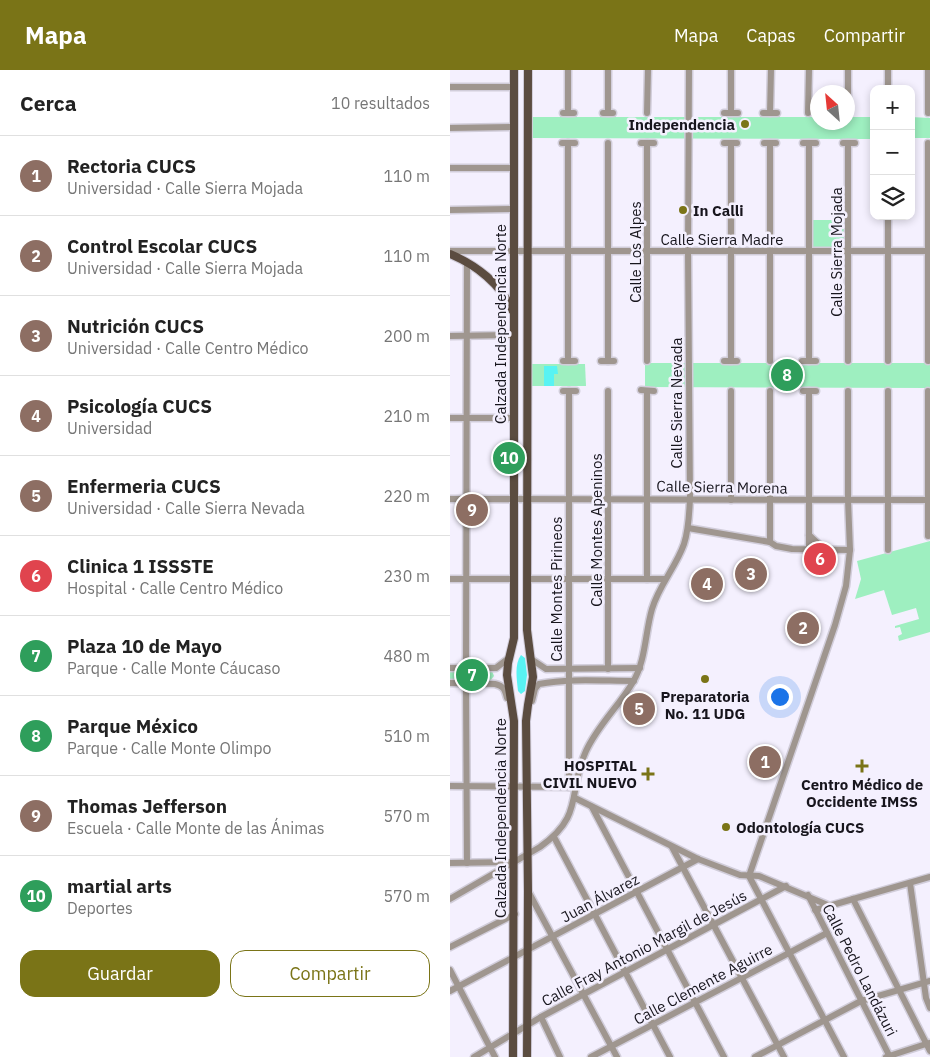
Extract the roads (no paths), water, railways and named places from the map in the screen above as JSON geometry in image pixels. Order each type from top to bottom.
[{"type":"main road","name":"Calzada Independencia Norte","points":[[514,70],[514,638],[507,675],[514,721],[514,1057]]},
{"type":"main road","name":"Calzada Independencia Norte","points":[[527,1057],[528,706],[533,684],[532,659],[527,630],[528,70]]},
{"type":"main road","points":[[450,253],[498,288],[513,312]]},
{"type":"street","points":[[568,70],[569,113]]},
{"type":"street","points":[[608,70],[608,113]]},
{"type":"street","points":[[647,113],[648,70]]},
{"type":"street","name":"Calle Sierra Nevada","points":[[450,899],[515,862],[554,837],[566,822],[575,798],[572,787],[590,742],[634,681],[640,668],[653,607],[665,579],[684,546],[688,528],[690,499],[689,70]]},
{"type":"street","points":[[724,113],[735,113],[731,70]]},
{"type":"street","points":[[770,70],[770,113]]},
{"type":"street","points":[[809,70],[809,113]]},
{"type":"street","points":[[848,70],[849,85]]},
{"type":"street","points":[[888,70],[888,85]]},
{"type":"street","points":[[927,113],[928,70]]},
{"type":"street","points":[[450,87],[514,87]]},
{"type":"street","points":[[450,128],[514,127]]},
{"type":"street","points":[[568,143],[569,361]]},
{"type":"street","points":[[608,143],[608,361]]},
{"type":"street","name":"Calle Los Alpes","points":[[647,143],[647,361]]},
{"type":"street","points":[[731,143],[731,361]]},
{"type":"street","points":[[770,143],[770,361]]},
{"type":"street","points":[[809,143],[809,361]]},
{"type":"street","name":"Calle Sierra Mojada","points":[[848,361],[849,143]]},
{"type":"street","points":[[926,361],[929,251],[927,143]]},
{"type":"street","points":[[450,168],[513,168]]},
{"type":"street","points":[[450,210],[513,208]]},
{"type":"street","points":[[888,220],[888,361]]},
{"type":"street","name":"Calle Sierra Madre","points":[[450,253],[929,251]]},
{"type":"street","points":[[466,263],[466,668]]},
{"type":"street","points":[[450,336],[513,335]]},
{"type":"street","points":[[647,390],[647,579]]},
{"type":"street","name":"Calle Montes Pirineos","points":[[569,391],[569,681],[572,787]]},
{"type":"street","name":"Calle Montes Apeninos","points":[[608,391],[608,669]]},
{"type":"street","points":[[730,391],[731,500]]},
{"type":"street","points":[[770,391],[770,542]]},
{"type":"street","points":[[809,549],[810,391]]},
{"type":"street","points":[[844,1057],[749,876],[835,625],[846,586],[850,550],[848,391]]},
{"type":"street","points":[[888,391],[888,550]]},
{"type":"street","points":[[926,391],[928,536]]},
{"type":"street","points":[[450,418],[514,418]]},
{"type":"street","name":"Calle Sierra Morena","points":[[450,499],[929,500]]},
{"type":"street","points":[[688,528],[770,542],[782,548],[850,550]]},
{"type":"street","points":[[809,535],[824,549]]},
{"type":"street","points":[[450,579],[513,579]]},
{"type":"street","points":[[527,579],[665,579]]},
{"type":"street","points":[[450,668],[496,668],[507,661],[510,655]]},
{"type":"street","points":[[532,659],[546,669],[640,668]]},
{"type":"street","points":[[528,706],[539,684],[569,681],[634,681]]},
{"type":"street","points":[[450,682],[502,685],[508,701],[513,707]]},
{"type":"street","points":[[466,683],[467,863]]},
{"type":"street","points":[[450,786],[572,787]]},
{"type":"street","points":[[575,798],[698,859],[740,875],[759,876],[808,895],[830,906]]},
{"type":"street","points":[[592,807],[724,1057]]},
{"type":"street","points":[[554,837],[670,1057]]},
{"type":"street","points":[[672,847],[784,1057]]},
{"type":"street","name":"Juan Álvarez","points":[[450,991],[698,859]]},
{"type":"street","points":[[450,863],[485,864],[515,862]]},
{"type":"street","points":[[485,864],[488,864],[492,870],[490,875]]},
{"type":"street","points":[[815,910],[930,877]]},
{"type":"street","points":[[910,882],[927,982],[926,1002],[930,1008]]},
{"type":"street","name":"Calle Fray Antonio Margil de Jesús","points":[[474,1057],[540,1017],[786,886]]},
{"type":"street","points":[[528,891],[616,1057]]},
{"type":"street","name":"Calle Pedro Landázuri","points":[[808,895],[888,1056]]},
{"type":"street","points":[[853,899],[930,1051]]},
{"type":"street","points":[[450,947],[515,914]]},
{"type":"street","name":"Calle Clemente Aguirre","points":[[591,1057],[827,933]]},
{"type":"street","points":[[450,970],[495,1057]]},
{"type":"street","points":[[755,1057],[861,1000],[927,982]]},
{"type":"street","points":[[540,1017],[560,1057]]},
{"type":"street","points":[[888,1056],[928,1044]]},
{"type":"water","points":[[544,366],[557,366],[558,374],[554,374],[554,386],[544,386]]},
{"type":"water","points":[[521,655],[525,658],[527,675],[525,691],[521,694],[518,691],[517,663]]},
{"type":"place","name":"Independencia","points":[[745,124]]},
{"type":"place","name":"In Calli","points":[[683,210]]},
{"type":"place","name":"Parque México","points":[[787,375]]},
{"type":"place","name":"martial arts","points":[[509,458]]},
{"type":"place","name":"Thomas Jefferson","points":[[472,510]]},
{"type":"place","name":"Clinica 1 ISSSTE","points":[[820,559]]},
{"type":"place","name":"Nutrición CUCS","points":[[751,574]]},
{"type":"place","name":"Psicología CUCS","points":[[707,584]]},
{"type":"place","name":"Control Escolar CUCS","points":[[803,628]]},
{"type":"place","name":"Plaza 10 de Mayo","points":[[472,675]]},
{"type":"place","name":"Preparatoria No. 11 UDG","points":[[705,679]]},
{"type":"place","name":"Enfermeria CUCS","points":[[639,709]]},
{"type":"place","name":"Rectoria CUCS","points":[[765,762]]},
{"type":"place","name":"Centro Médico de Occidente IMSS","points":[[862,766]]},
{"type":"place","name":"HOSPITAL CIVIL NUEVO","points":[[648,774]]},
{"type":"place","name":"Odontología CUCS","points":[[726,827]]}]
